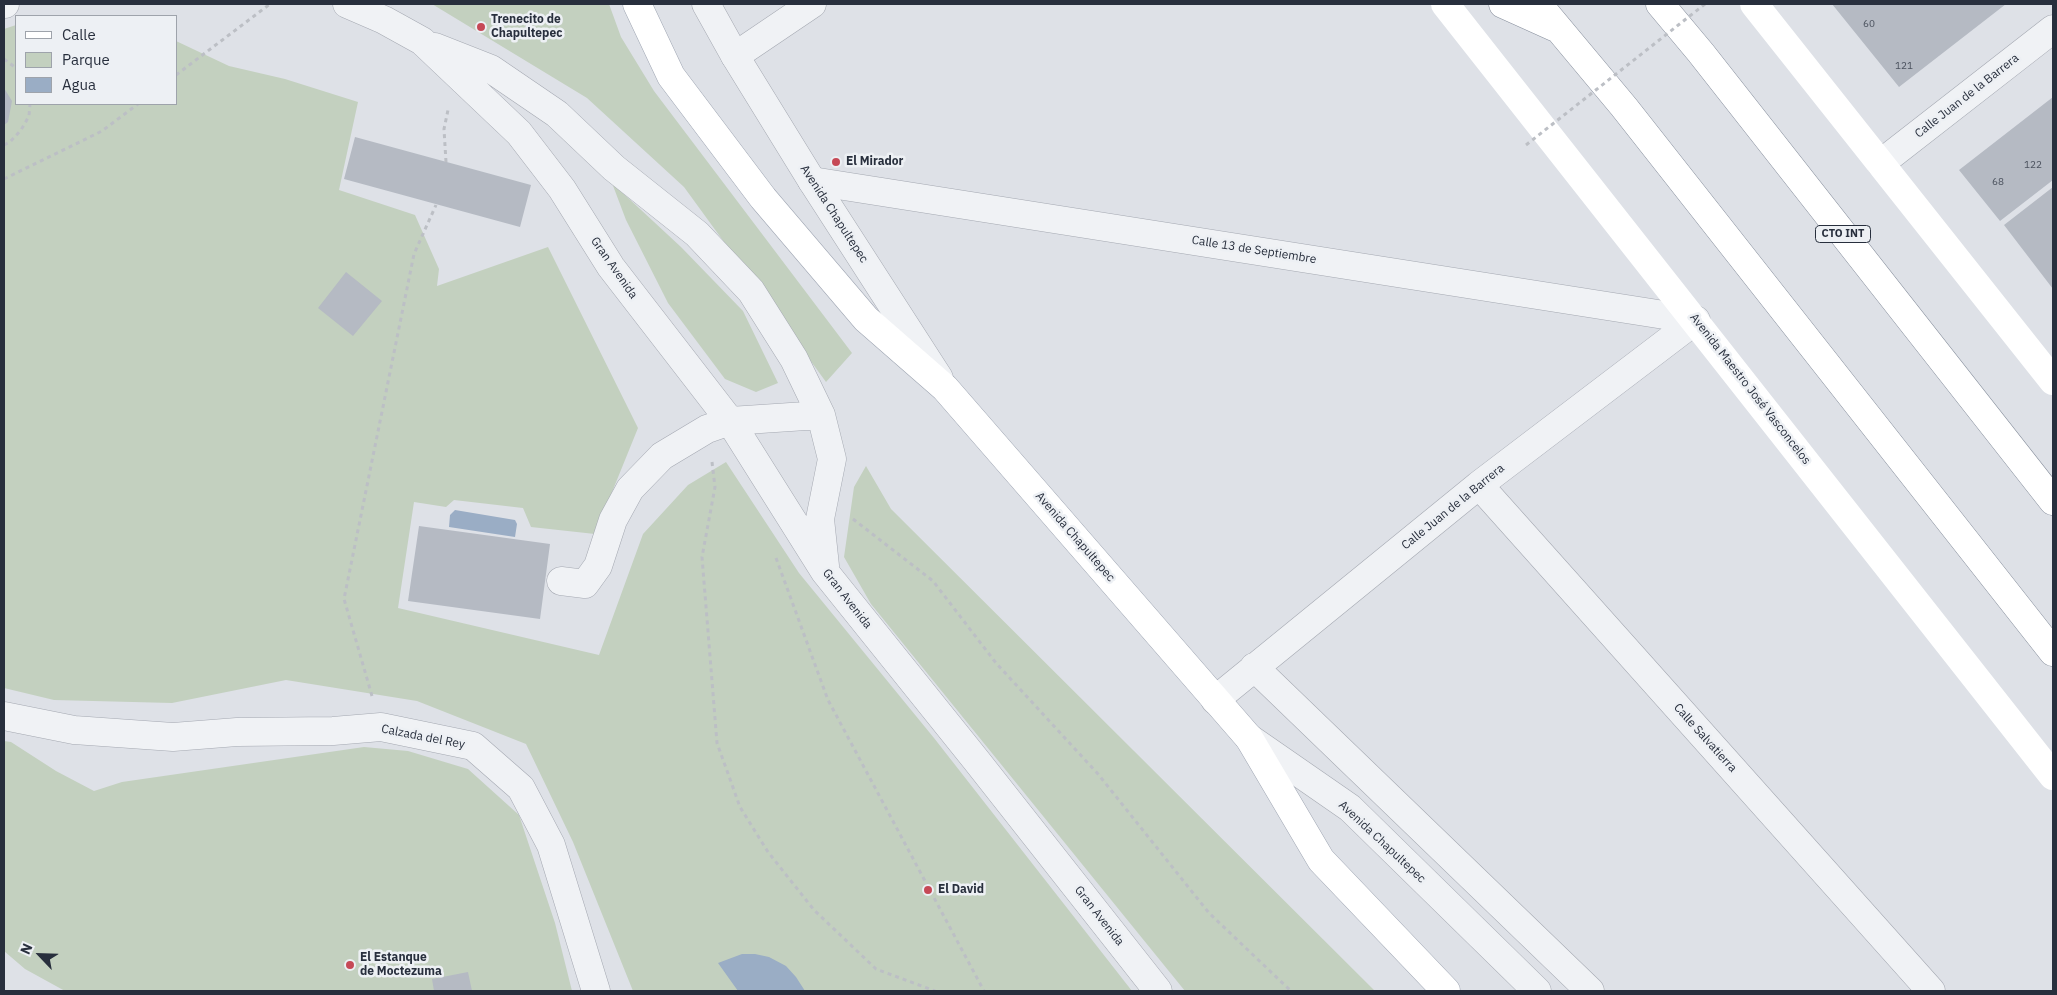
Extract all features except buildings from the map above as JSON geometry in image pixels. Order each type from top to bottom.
[{"type":"main road","points":[[637,4],[671,76],[763,198],[866,319],[945,388]]},
{"type":"main road","name":"Avenida Maestro José Vasconcelos","points":[[1445,4],[1607,211],[1696,320],[2053,776]]},
{"type":"main road","points":[[1503,4],[1559,30]]},
{"type":"main road","points":[[1538,4],[1630,115],[2053,652]]},
{"type":"main road","name":"CTO INT","points":[[1660,4],[1707,60],[2053,501]]},
{"type":"main road","points":[[1754,4],[2053,381]]},
{"type":"main road","name":"Avenida Chapultepec","points":[[945,388],[1249,738]]},
{"type":"main road","points":[[1249,738],[1322,860],[1446,991]]},
{"type":"street","points":[[347,4],[384,20],[422,41],[491,69],[557,114],[614,168],[697,234],[751,290],[794,359],[821,415],[832,459],[820,519],[825,572]]},
{"type":"street","name":"Avenida Chapultepec","points":[[706,4],[735,56],[812,181],[945,388]]},
{"type":"street","points":[[735,56],[812,4]]},
{"type":"street","name":"Calle Juan de la Barrera","points":[[1881,164],[2053,29]]},
{"type":"street","name":"Gran Avenida","points":[[422,41],[519,133],[562,189],[611,267],[718,425],[825,572],[1158,991]]},
{"type":"street","name":"Calle 13 de Septiembre","points":[[812,181],[1696,320]]},
{"type":"street","name":"Calle Juan de la Barrera","points":[[1215,700],[1479,485],[1696,320]]},
{"type":"street","points":[[561,581],[585,584],[598,566],[613,520],[630,489],[662,456],[718,425],[821,415]]},
{"type":"street","name":"Calle Salvatierra","points":[[1479,485],[1931,991]]},
{"type":"street","points":[[1254,667],[1590,991]]},
{"type":"street","name":"Calzada del Rey","points":[[4,716],[74,730],[172,737],[237,732],[333,731],[381,727],[473,746],[521,788],[551,845],[596,991]]},
{"type":"street","name":"Avenida Chapultepec","points":[[1249,738],[1350,808],[1537,991]]},
{"type":"path","points":[[178,73],[270,4]]},
{"type":"path","points":[[1526,145],[1705,4]]},
{"type":"path","points":[[4,59],[15,67]]},
{"type":"path","points":[[446,162],[444,129],[455,73]]},
{"type":"path","points":[[4,145],[10,142],[21,130],[29,116],[30,105]]},
{"type":"path","points":[[4,179],[102,131],[137,105]]},
{"type":"path","points":[[381,727],[344,599],[414,254],[436,205]]},
{"type":"path","points":[[718,425],[715,487],[702,557],[717,743],[740,806],[768,852],[814,910],[876,970],[935,991]]},
{"type":"path","points":[[824,496],[933,581],[996,663],[1098,774],[1209,913],[1291,991]]},
{"type":"path","points":[[775,553],[828,700],[984,991]]},
{"type":"green space","points":[[432,4],[609,4],[621,37],[654,91],[852,353],[826,382],[684,187],[587,98]]},
{"type":"green space","points":[[15,25],[15,105],[178,105],[178,42],[229,66],[285,79],[358,102],[339,190],[415,215],[439,269],[437,286],[548,247],[638,428],[595,534],[531,527],[523,508],[454,500],[446,507],[414,502],[398,608],[599,655],[643,534],[688,485],[726,462],[799,573],[934,738],[1132,991],[633,991],[573,842],[526,744],[417,701],[286,680],[172,703],[54,700],[4,688],[4,29]]},
{"type":"green space","points":[[612,183],[681,247],[743,311],[778,383],[756,392],[725,379],[668,303],[626,220]]},
{"type":"green space","points":[[866,466],[891,509],[1375,991],[1185,991],[871,604],[844,557],[854,487]]},
{"type":"green space","points":[[4,741],[11,742],[56,771],[94,791],[122,782],[364,747],[408,751],[468,769],[519,815],[555,923],[572,991],[65,991],[25,969],[4,951]]},
{"type":"water","points":[[455,510],[515,520],[517,524],[515,537],[449,527],[450,515]]},
{"type":"water","points":[[742,954],[769,957],[786,966],[805,991],[738,991],[718,963]]},
{"type":"place","name":"Trenecito de Chapultepec","points":[[481,27]]},
{"type":"place","name":"El Mirador","points":[[836,162]]},
{"type":"place","name":"El David","points":[[928,890]]},
{"type":"place","name":"El Estanque de Moctezuma","points":[[350,965]]}]
